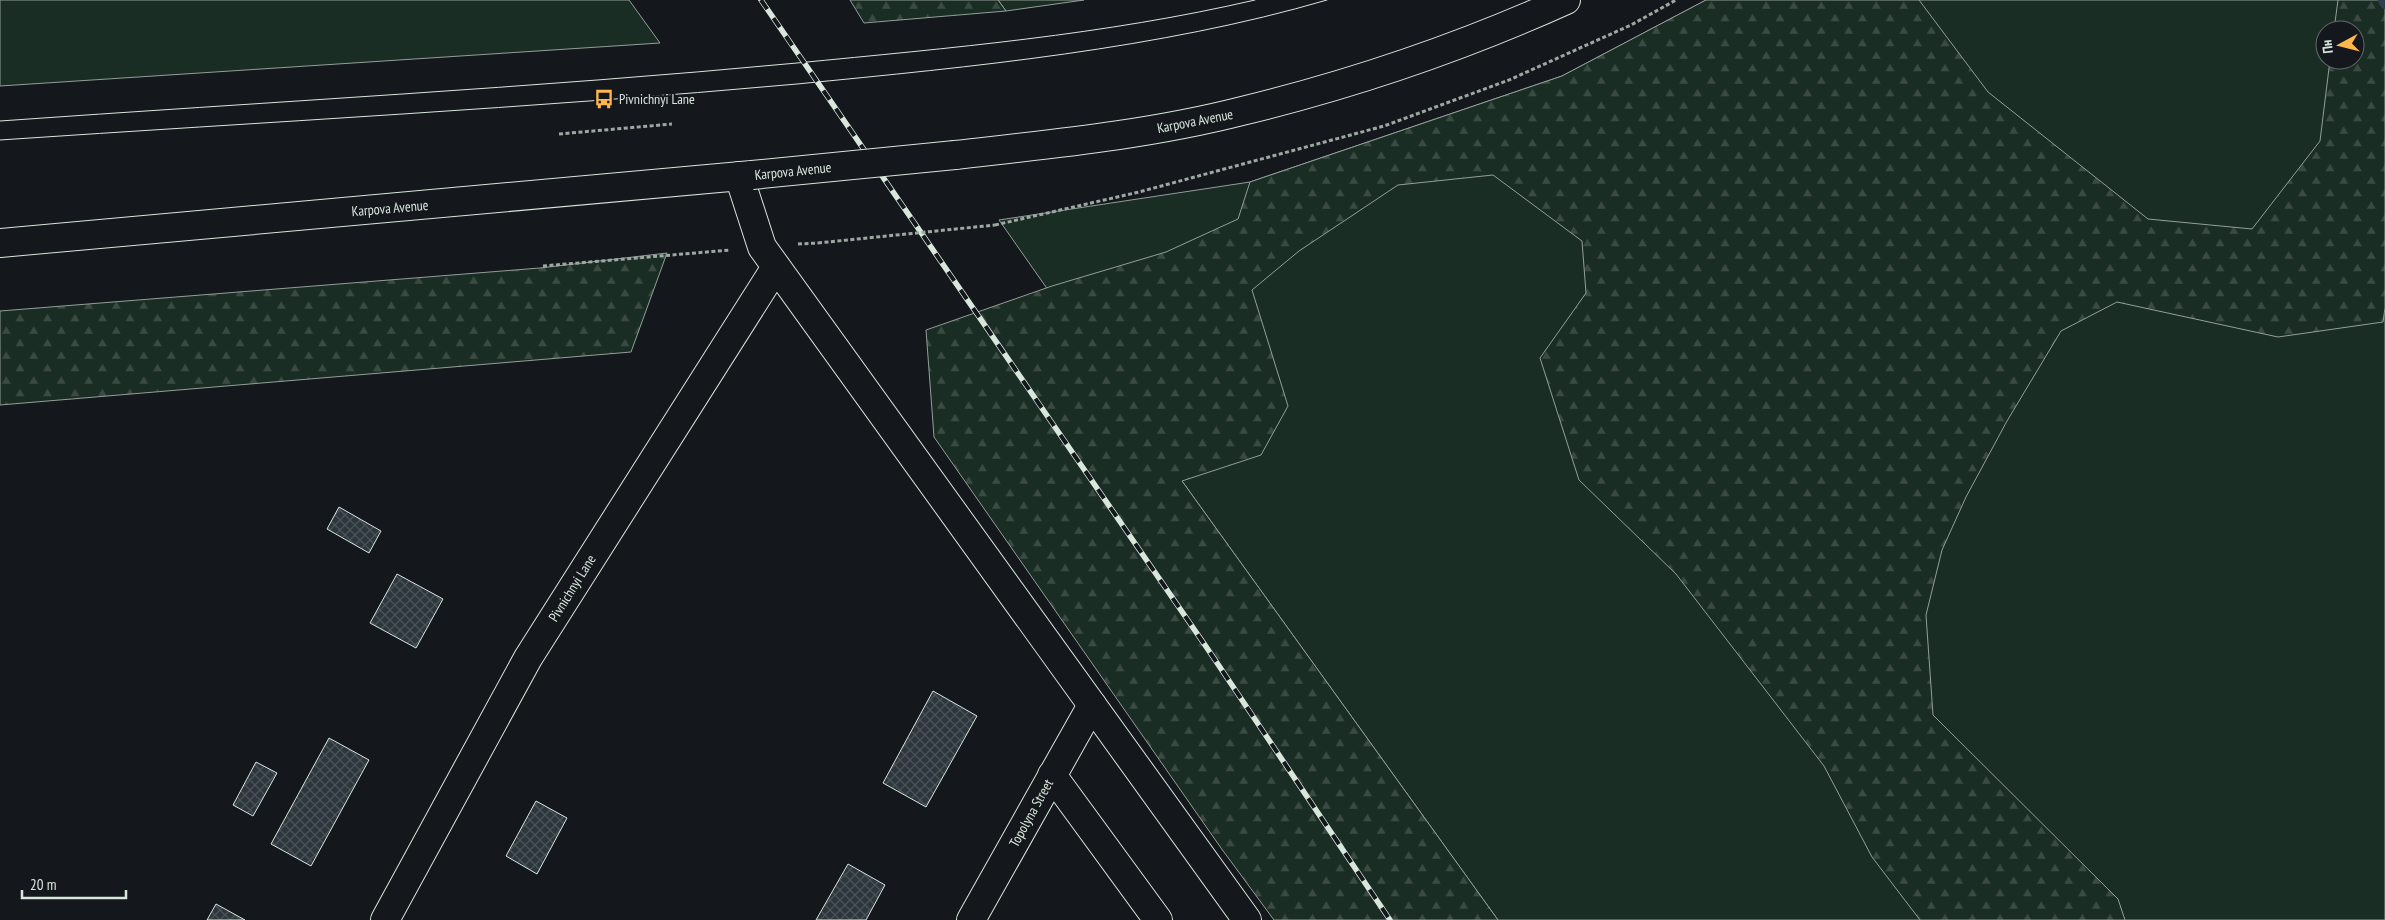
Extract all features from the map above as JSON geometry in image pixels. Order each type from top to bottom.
[{"type":"street","name":"Karpova Avenue","points":[[0,243],[746,176],[1102,138],[1241,112],[1374,75],[1498,30],[1566,0]]},
{"type":"street","points":[[746,176],[769,257],[1247,920]]},
{"type":"street","name":"Pivnichnyi Lane","points":[[385,920],[528,658],[769,257]]},
{"type":"street","name":"Topolyna Street","points":[[971,920],[1092,706]]},
{"type":"street","points":[[1052,775],[1158,920]]},
{"type":"path","points":[[818,243],[995,225],[1138,192],[1384,126],[1509,80],[1631,25],[1676,0]]},
{"type":"path","points":[[559,134],[672,124]]},
{"type":"path","points":[[543,266],[769,257]]},
{"type":"green space","points":[[0,0],[629,0],[660,43],[0,86]]},
{"type":"green space","points":[[850,0],[998,0],[1006,11],[864,23]]},
{"type":"green space","points":[[998,0],[1084,0],[1006,11]]},
{"type":"green space","points":[[1706,0],[2385,0],[2385,920],[1498,920],[1182,481],[999,220],[1250,182],[1562,76]]},
{"type":"green space","points":[[1706,0],[1919,0],[1988,92],[2148,219],[2252,229],[2320,141],[2329,70],[2365,70],[2365,20],[2335,20],[2338,0],[2385,0],[2385,308],[2383,322],[2278,337],[2117,302],[2061,331],[2007,421],[1966,497],[1942,550],[1926,615],[1933,715],[2118,899],[2125,920],[1920,920],[1872,857],[1824,766],[1676,574],[1579,480],[1540,358],[1586,293],[1582,241],[1493,175],[1398,185],[1299,251],[1252,290],[1288,406],[1261,455],[1182,481],[1498,920],[1274,920],[1221,848],[934,437],[926,330],[1052,286],[1166,252],[1238,219],[1250,182],[1562,76]]},
{"type":"green space","points":[[667,253],[631,352],[0,405],[0,311],[540,268]]},
{"type":"building","points":[[339,507],[381,531],[369,553],[327,529]]},
{"type":"building","points":[[397,574],[443,599],[416,648],[370,623]]},
{"type":"building","points":[[933,691],[977,716],[926,807],[883,783]]},
{"type":"building","points":[[329,738],[369,760],[311,866],[271,844]]},
{"type":"building","points":[[256,762],[277,773],[253,816],[233,805]]},
{"type":"building","points":[[536,801],[567,818],[537,874],[506,856]]},
{"type":"building","points":[[848,864],[885,885],[866,920],[816,920]]},
{"type":"building","points":[[216,904],[245,920],[207,920]]},
{"type":"waterway","points":[[2383,0],[2385,4]]},
{"type":"tram line","points":[[0,121],[499,87],[797,63],[1027,39],[1141,22],[1255,0]]},
{"type":"tram line","points":[[0,140],[698,93],[930,71],[1132,44],[1263,17],[1327,0]]},
{"type":"railway","points":[[761,0],[1207,648],[1390,920]]},
{"type":"place","name":"Pivnichnyi Lane","points":[[604,99]]}]
